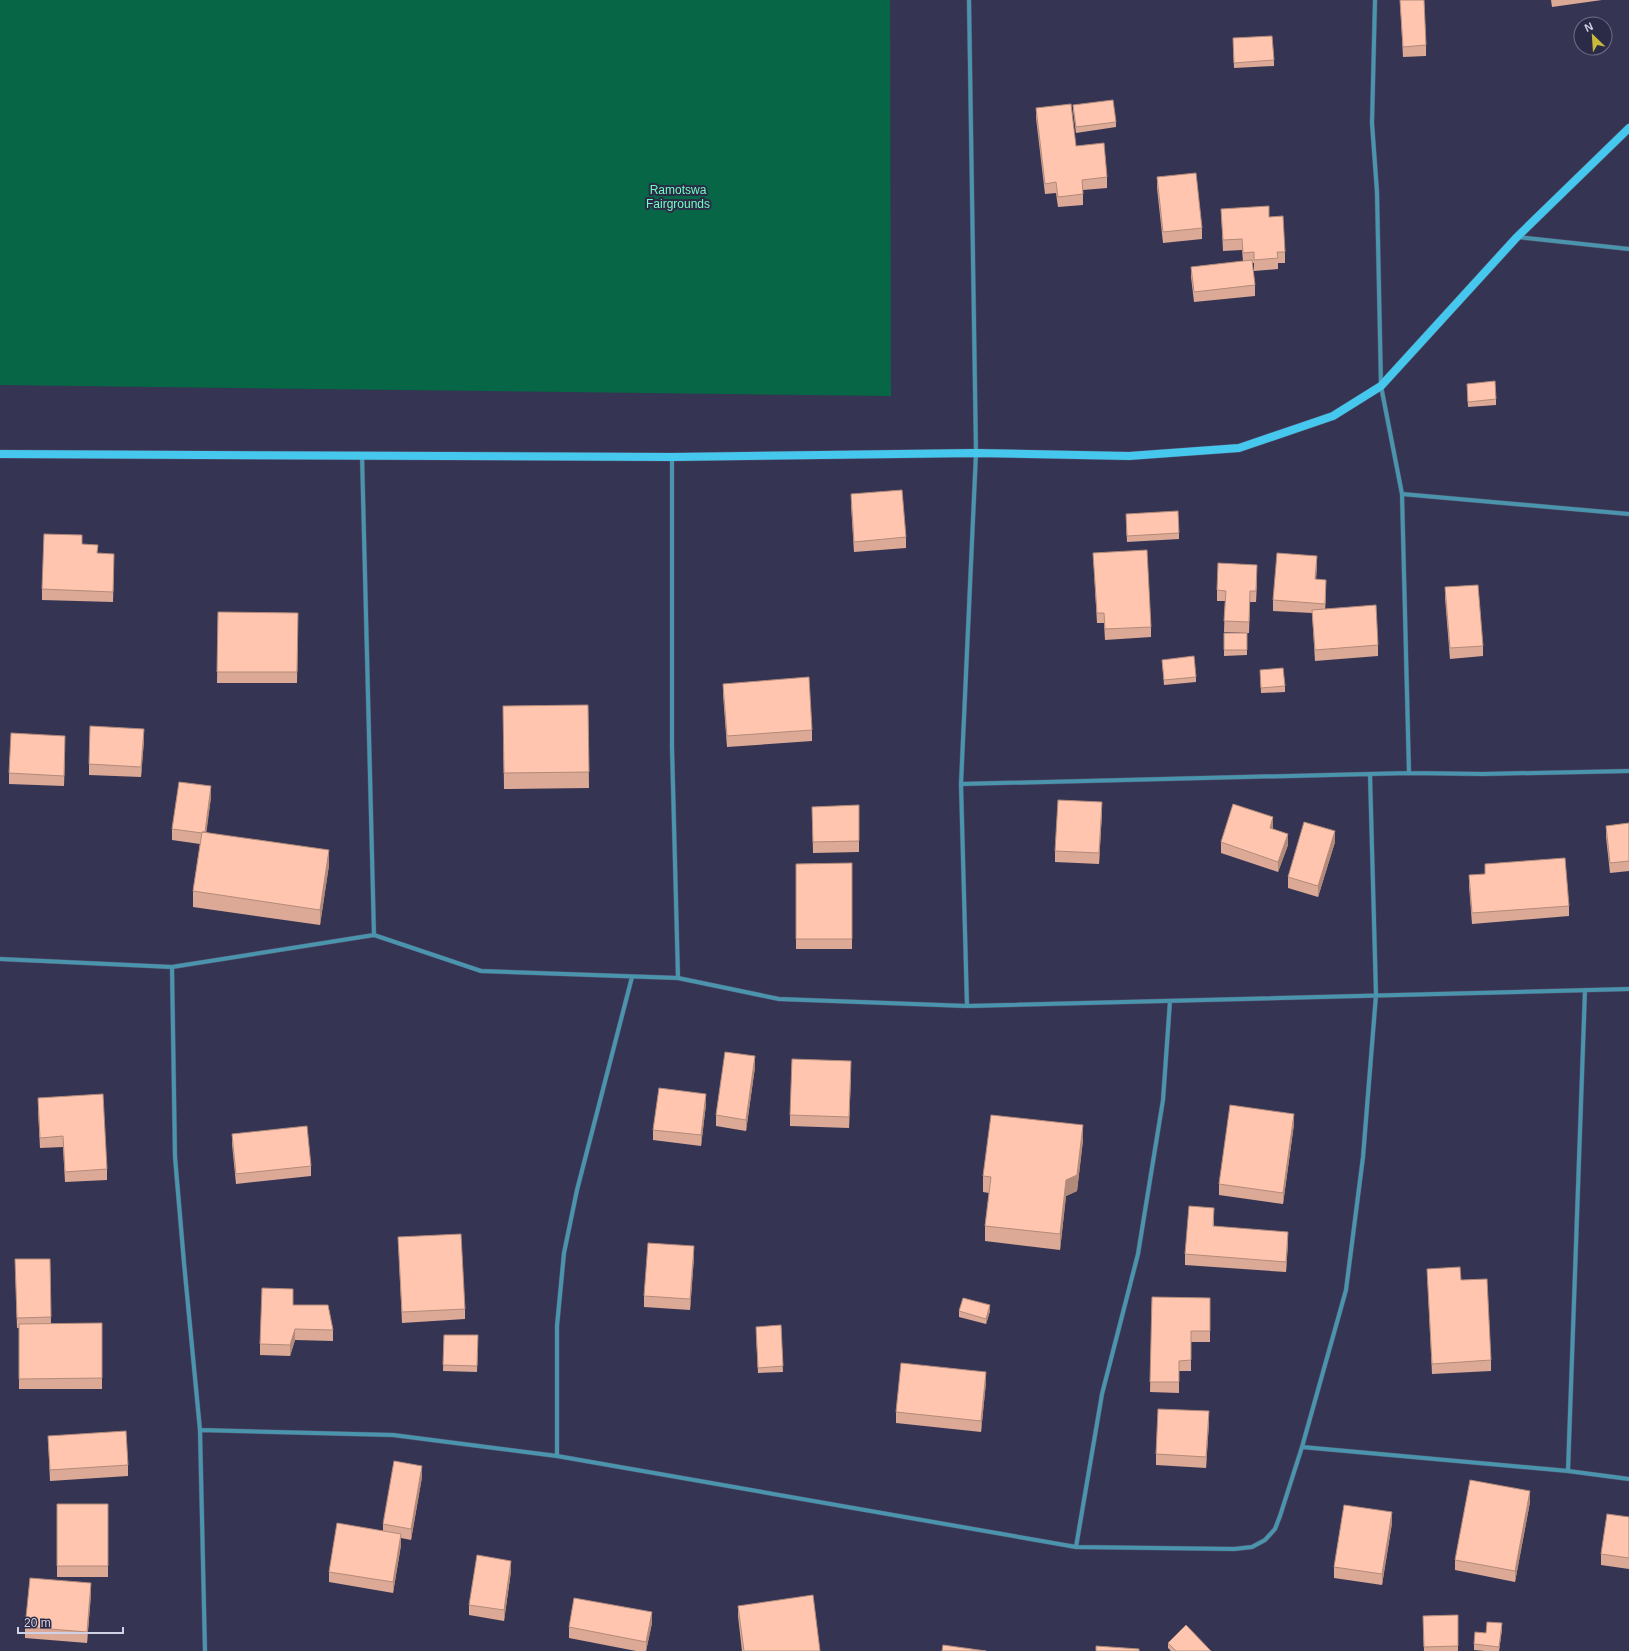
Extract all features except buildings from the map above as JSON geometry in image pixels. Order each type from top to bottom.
[{"type":"street","points":[[967,1006],[961,784],[976,453],[969,0]]},
{"type":"street","points":[[1375,0],[1372,123],[1377,192],[1382,386],[1402,494],[1409,774]]},
{"type":"street","points":[[0,454],[672,457],[976,453],[1129,456],[1239,448],[1334,416],[1382,386],[1517,237],[1629,128]]},
{"type":"street","points":[[1517,237],[1629,249]]},
{"type":"street","points":[[362,455],[374,935]]},
{"type":"street","points":[[672,457],[672,747],[678,978]]},
{"type":"street","points":[[1402,494],[1629,514]]},
{"type":"street","points":[[961,784],[1370,774],[1483,774],[1629,771]]},
{"type":"street","points":[[200,1430],[392,1435],[557,1456],[1076,1547],[1234,1549],[1252,1547],[1265,1540],[1275,1529],[1280,1516],[1302,1447],[1346,1290],[1363,1157],[1376,995],[1370,774]]},
{"type":"street","points":[[0,959],[172,966],[374,935],[481,971],[678,978],[779,999],[967,1006],[1629,989]]},
{"type":"street","points":[[172,966],[175,1157],[200,1430],[205,1651]]},
{"type":"street","points":[[557,1456],[557,1326],[564,1253],[577,1190],[632,977]]},
{"type":"street","points":[[1568,1471],[1585,990]]},
{"type":"street","points":[[1076,1547],[1102,1394],[1138,1254],[1163,1100],[1170,1000]]},
{"type":"street","points":[[1302,1447],[1568,1471],[1629,1479]]},
{"type":"green space","name":"Ramotswa Fairgrounds","points":[[0,0],[890,0],[891,396],[0,385]]}]
